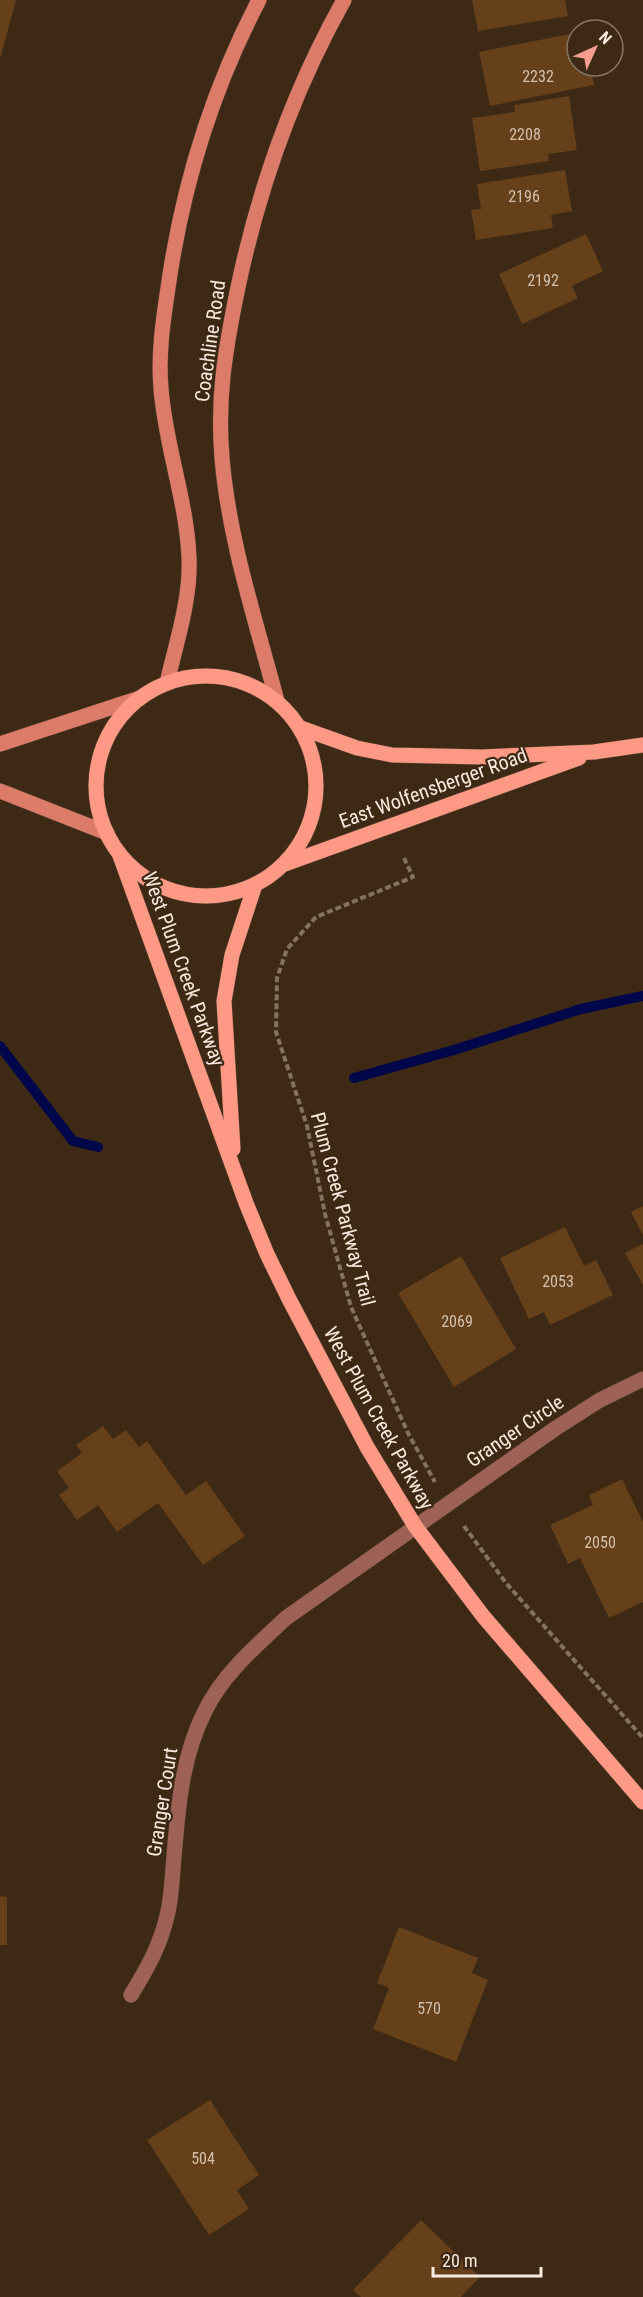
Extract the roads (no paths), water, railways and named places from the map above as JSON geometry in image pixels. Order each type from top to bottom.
[{"type":"main road","name":"Coachline Road","points":[[167,683],[186,599],[190,559],[161,387],[162,327],[182,211],[197,153],[218,91],[241,34],[259,0]]},
{"type":"main road","name":"Coachline Road","points":[[277,701],[230,524],[222,458],[219,399],[227,340],[257,208],[278,142],[303,81],[344,0]]},
{"type":"main road","points":[[0,744],[140,698],[167,683],[195,676],[224,677],[252,686],[277,701],[301,728],[314,762],[316,799],[307,834],[285,864],[255,885],[232,894],[207,897],[182,894],[158,885],[136,872],[119,853],[107,833],[98,810],[96,784],[99,760],[108,736],[122,715],[140,698]]},
{"type":"main road","name":"East Wolfensberger Road","points":[[301,728],[357,748],[392,755],[482,757],[594,752],[643,745]]},
{"type":"main road","name":"East Wolfensberger Road","points":[[285,864],[594,752]]},
{"type":"main road","points":[[0,790],[107,833]]},
{"type":"main road","name":"West Plum Creek Parkway","points":[[119,853],[267,1254],[367,1447],[415,1526],[483,1616],[643,1802]]},
{"type":"main road","name":"West Plum Creek Parkway","points":[[234,1167],[224,1001],[232,955],[255,885]]},
{"type":"street","name":"Granger Circle","points":[[415,1526],[591,1405],[643,1379]]},
{"type":"street","name":"Granger Court","points":[[131,1995],[150,1964],[168,1915],[183,1773],[206,1709],[228,1678],[256,1646],[286,1618],[415,1526]]},
{"type":"waterway","points":[[354,1078],[454,1050],[581,1009],[643,996]]},
{"type":"waterway","points":[[0,1046],[73,1141],[98,1147]]}]
